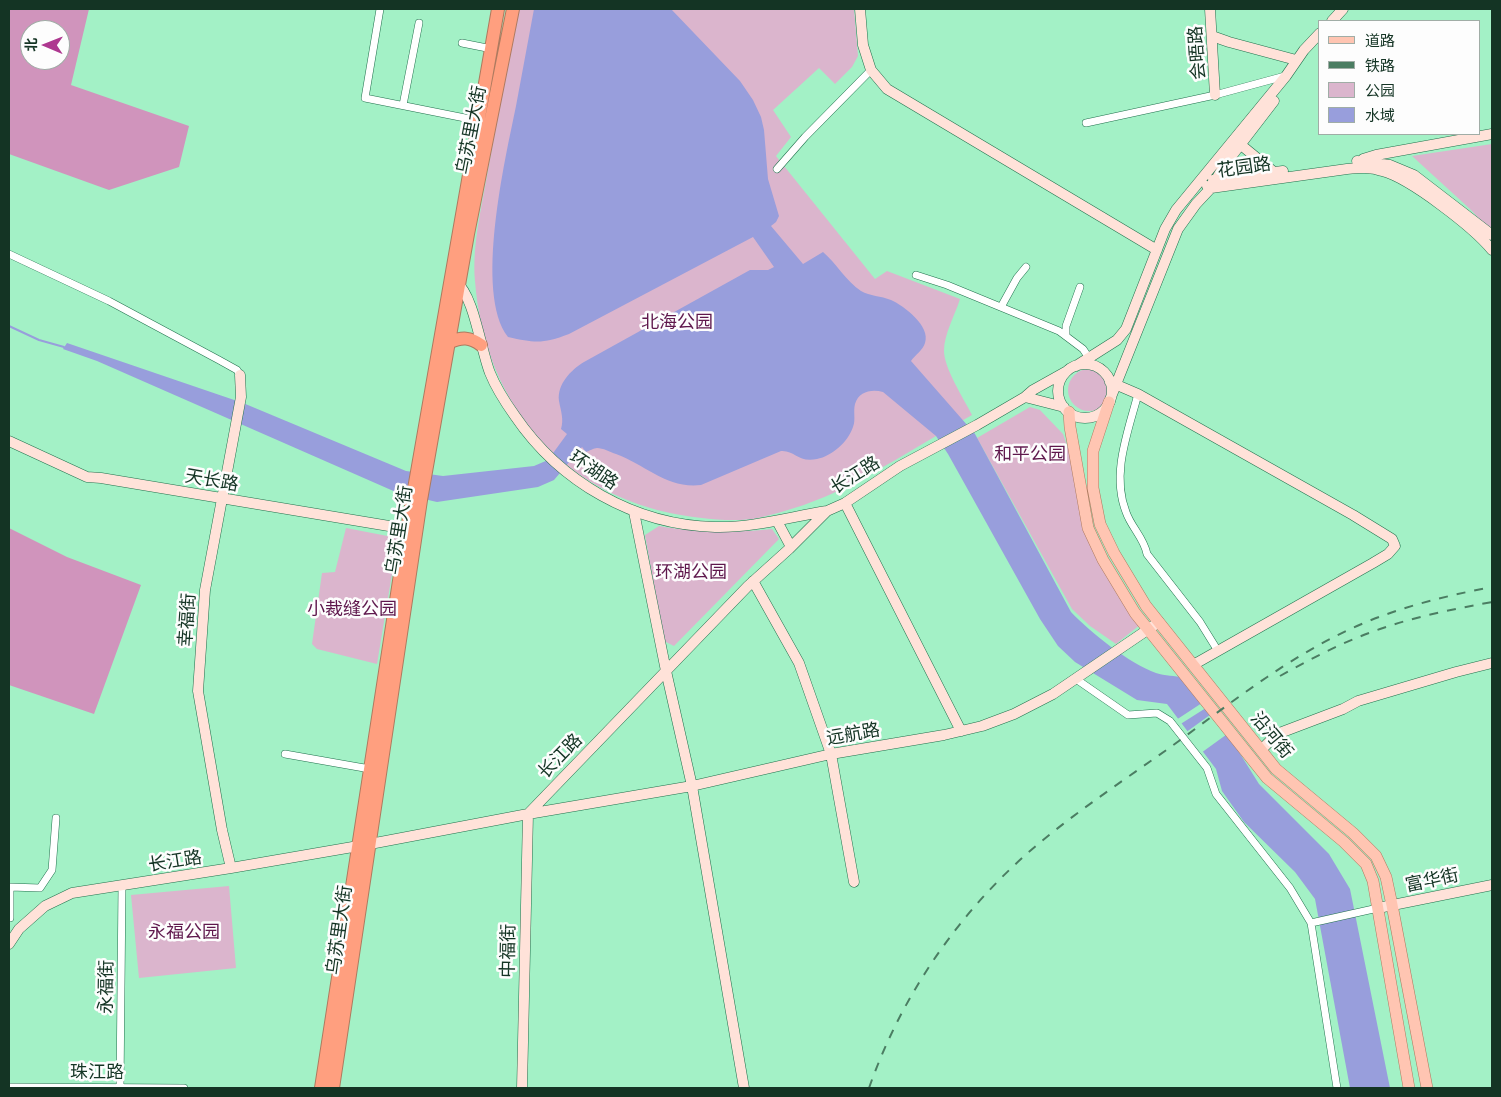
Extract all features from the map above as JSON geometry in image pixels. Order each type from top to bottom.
[{"type":"highway","name":"乌苏里大街","points":[[321,1088],[364,845],[421,475],[456,282],[468,234],[485,122],[498,9]]},
{"type":"highway","name":"乌苏里大街","points":[[485,122],[513,9]]},
{"type":"highway","name":"乌苏里大街","points":[[421,475],[450,342],[456,282]]},
{"type":"highway","points":[[450,342],[469,338],[481,345]]},
{"type":"highway","name":"乌苏里大街","points":[[333,1088],[364,845],[370,769],[412,530]]},
{"type":"main road","name":"沿河街","points":[[1109,402],[1094,451],[1093,488],[1100,524],[1114,553],[1146,606],[1276,769],[1353,833],[1376,856],[1386,877],[1427,1088]]},
{"type":"main road","name":"沿河街","points":[[1066,410],[1088,528],[1103,560],[1136,613],[1267,778],[1344,842],[1366,864],[1373,881],[1409,1088]]},
{"type":"street","points":[[380,9],[365,98],[485,122]]},
{"type":"street","points":[[860,9],[863,45],[871,70],[887,88],[1157,250]]},
{"type":"street","name":"会晤路","points":[[1210,9],[1215,94]]},
{"type":"street","points":[[1333,20],[1343,9]]},
{"type":"street","points":[[403,105],[419,23]]},
{"type":"street","name":"长江路","points":[[9,944],[19,929],[44,906],[72,893],[364,845],[528,814],[753,581],[827,511],[845,503],[900,466],[1026,397],[1033,390],[1117,340],[1126,329],[1132,317],[1165,230],[1176,210],[1244,129],[1286,76],[1296,60],[1318,35]]},
{"type":"street","points":[[1212,36],[1296,60]]},
{"type":"street","points":[[462,43],[492,49]]},
{"type":"street","points":[[777,169],[805,136],[871,70]]},
{"type":"street","points":[[1086,123],[1286,76]]},
{"type":"street","points":[[1026,397],[1084,417],[1094,416],[1103,410],[1109,402],[1114,383],[1178,229],[1274,102],[1277,87]]},
{"type":"street","points":[[1358,161],[1376,155],[1492,134]]},
{"type":"street","points":[[1241,145],[1274,172]]},
{"type":"street","name":"花园路","points":[[1213,184],[1274,172],[1358,161],[1390,165],[1414,175],[1492,235]]},
{"type":"street","name":"花园路","points":[[1200,182],[1213,184],[1347,168],[1382,170],[1403,179],[1436,202],[1482,238],[1492,250]]},
{"type":"street","points":[[9,254],[109,301],[237,370],[240,375]]},
{"type":"street","points":[[1001,307],[1017,278],[1026,267]]},
{"type":"street","points":[[916,275],[946,285],[1059,331],[1083,349],[1089,358]]},
{"type":"street","name":"环湖路","points":[[456,282],[469,299],[490,373],[504,400],[522,426],[545,453],[569,474],[608,500],[634,512],[663,520],[713,527],[746,526],[827,511]]},
{"type":"street","points":[[1066,336],[1066,326],[1080,287]]},
{"type":"street","points":[[1066,410],[1058,390],[1060,382],[1071,368],[1086,364],[1096,366],[1114,383],[1138,394],[1354,515],[1392,539],[1395,546],[1388,554],[1193,665]]},
{"type":"street","name":"幸福街","points":[[231,868],[222,830],[198,690],[205,590],[241,397],[240,375]]},
{"type":"street","points":[[1138,394],[1120,469],[1120,494],[1126,514],[1145,545],[1147,554],[1200,622],[1218,651]]},
{"type":"street","name":"天长路","points":[[9,441],[87,477],[412,530]]},
{"type":"street","points":[[845,503],[961,731]]},
{"type":"street","points":[[634,512],[666,671],[692,786],[744,1088]]},
{"type":"street","points":[[777,521],[791,547]]},
{"type":"street","points":[[753,581],[799,663],[831,754],[854,882]]},
{"type":"street","name":"远航路","points":[[528,814],[692,786],[831,754],[982,726],[1014,714],[1053,694],[1159,622]]},
{"type":"street","points":[[1261,750],[1277,734],[1343,709],[1358,701],[1492,663]]},
{"type":"street","points":[[1076,679],[1128,715],[1157,713],[1170,721],[1207,768],[1216,794],[1290,888],[1311,923],[1337,1088]]},
{"type":"street","points":[[285,754],[370,769]]},
{"type":"street","name":"中福街","points":[[522,1088],[528,814]]},
{"type":"street","points":[[10,918],[10,887],[40,888],[52,870],[56,818]]},
{"type":"street","name":"富华街","points":[[1378,908],[1492,884]]},
{"type":"street","name":"永福街","points":[[120,1087],[122,886]]},
{"type":"street","points":[[1311,923],[1378,908]]},
{"type":"street","name":"珠江路","points":[[9,1086],[184,1088]]},
{"type":"green space","name":"北海公园","points":[[517,9],[854,9],[858,56],[852,67],[835,84],[819,68],[773,110],[791,137],[776,156],[875,279],[887,271],[960,299],[948,331],[944,351],[947,366],[972,415],[878,470],[836,492],[792,509],[749,519],[726,520],[690,517],[629,501],[592,483],[560,459],[532,431],[510,399],[493,363],[481,323],[475,281],[474,267],[478,225]]},
{"type":"green space","points":[[1492,144],[1492,232],[1470,209],[1412,156]]},
{"type":"green space","points":[[1089,369],[1104,375],[1110,390],[1104,405],[1089,411],[1074,405],[1068,390],[1074,375]]},
{"type":"green space","name":"和平公园","points":[[1030,407],[1040,410],[1063,434],[1070,454],[1084,530],[1141,624],[1116,644],[1090,626],[1072,609],[977,438]]},
{"type":"green space","name":"环湖公园","points":[[659,526],[715,532],[772,529],[779,539],[674,646],[664,641],[645,535]]},
{"type":"green space","name":"小裁缝公园","points":[[346,528],[398,538],[377,664],[317,649],[312,644],[322,573],[335,572]]},
{"type":"green space","name":"永福公园","points":[[229,886],[236,968],[139,978],[131,895]]},
{"type":"shaded area","points":[[9,9],[89,9],[71,85],[189,126],[179,167],[109,190],[9,154]]},
{"type":"shaded area","points":[[9,528],[67,557],[141,585],[94,714],[9,685]]},
{"type":"water","name":"北海公园","points":[[534,9],[671,9],[740,81],[753,100],[761,117],[764,130],[768,179],[779,216],[771,226],[803,264],[823,252],[861,291],[891,300],[915,317],[924,330],[926,337],[924,346],[911,361],[975,434],[1071,612],[1099,638],[1146,669],[1156,673],[1183,677],[1229,736],[1259,784],[1329,854],[1350,889],[1390,1088],[1350,1088],[1315,899],[1295,872],[1244,822],[1222,791],[1216,769],[1167,704],[1137,700],[1075,662],[1058,646],[1040,619],[948,454],[936,436],[883,392],[870,391],[860,396],[855,404],[854,424],[851,433],[834,452],[817,459],[805,459],[790,452],[781,451],[701,485],[689,485],[667,480],[604,449],[596,448],[586,452],[582,447],[554,480],[538,487],[437,502],[398,493],[97,361],[63,349],[67,343],[243,403],[406,471],[443,476],[534,466],[548,460],[567,434],[561,429],[562,419],[559,395],[563,383],[574,369],[750,270],[768,270],[774,267],[753,237],[569,334],[539,342],[508,337],[498,317],[493,290],[495,225],[505,159]]},
{"type":"pier","points":[[1205,701],[1209,706],[1179,725],[1176,720]]},
{"type":"pier","points":[[1214,712],[1230,732],[1201,753],[1185,733]]},
{"type":"waterway","points":[[9,326],[39,340],[64,347]]},
{"type":"railway","points":[[869,1088],[898,1019],[937,955],[983,897],[1009,870],[1053,832],[1239,697],[1308,651],[1357,626],[1390,613],[1440,598],[1492,587]]},
{"type":"railway","points":[[1280,676],[1329,650],[1394,624],[1492,602]]}]
